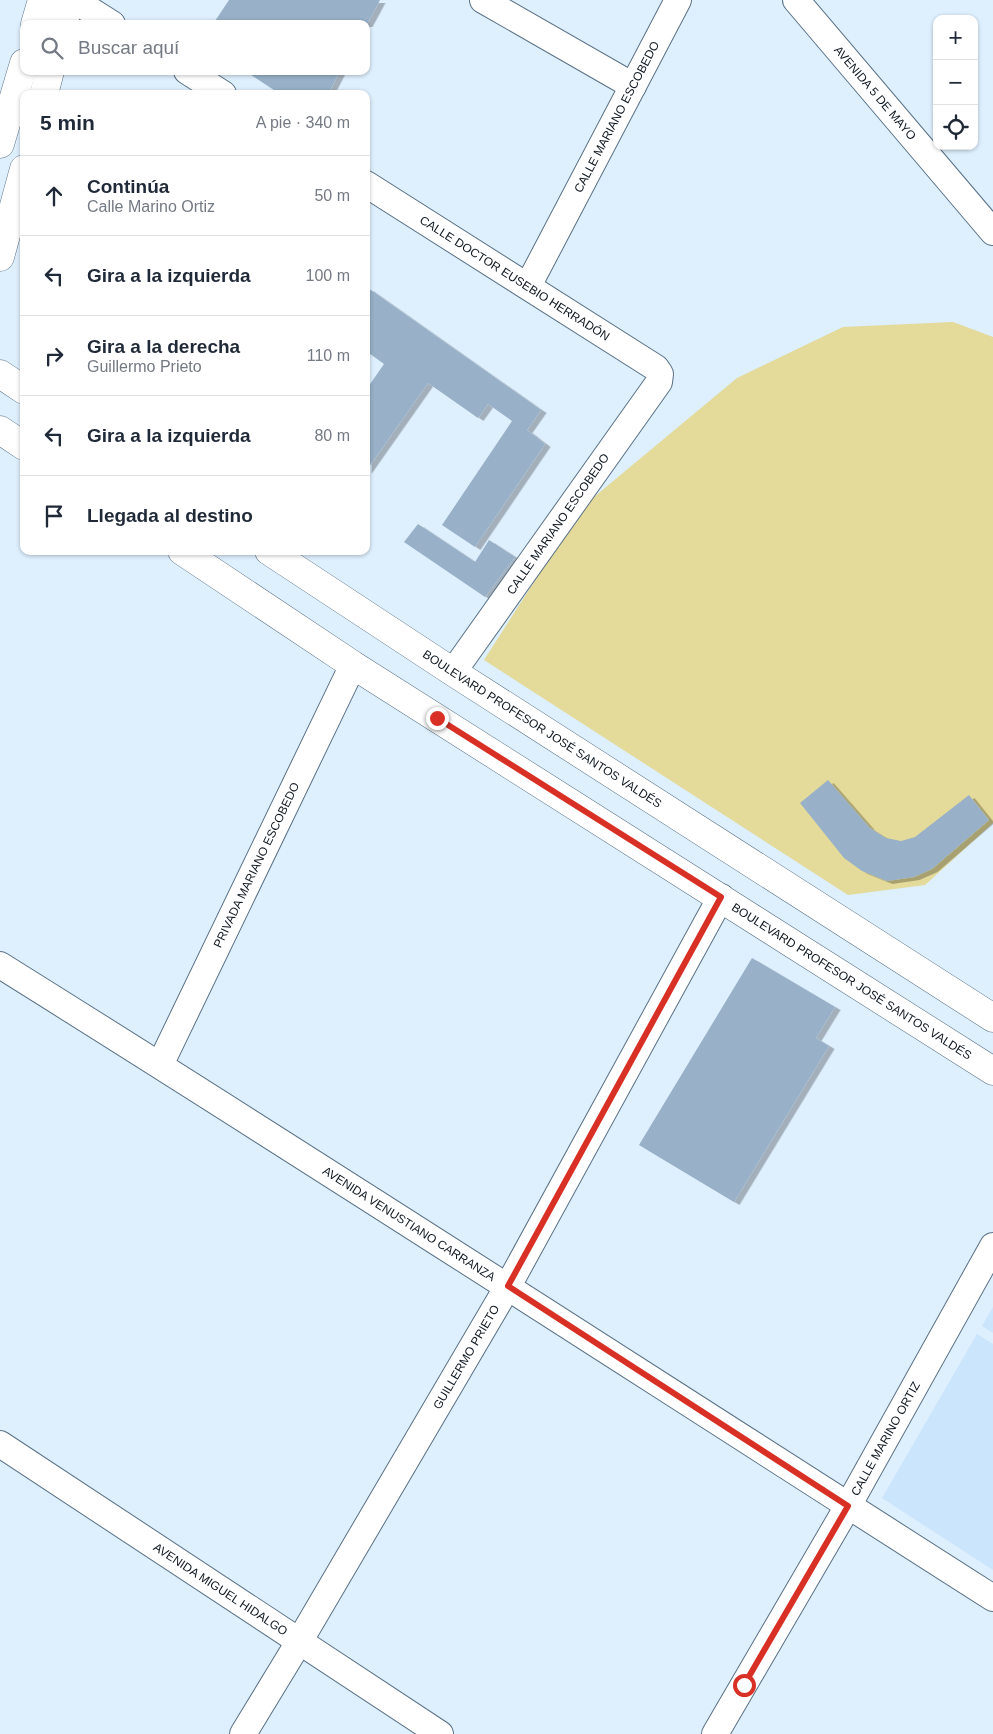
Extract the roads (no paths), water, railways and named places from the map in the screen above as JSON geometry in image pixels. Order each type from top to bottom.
[{"type":"main road","points":[[36,20],[42,0]]},
{"type":"main road","points":[[64,20],[70,0]]},
{"type":"main road","points":[[0,144],[20,75]]},
{"type":"main road","points":[[45,90],[49,75]]},
{"type":"main road","points":[[0,257],[20,184]]},
{"type":"main road","points":[[0,374],[20,387]]},
{"type":"main road","points":[[0,430],[20,443]]},
{"type":"main road","name":"BOULEVARD PROFESOR JOSÉ SANTOS VALDÉS","points":[[188,555],[353,665],[993,1071]]},
{"type":"main road","name":"BOULEVARD PROFESOR JOSÉ SANTOS VALDÉS","points":[[275,555],[452,672],[993,1018]]},
{"type":"street","points":[[74,0],[106,20]]},
{"type":"street","points":[[483,0],[633,86]]},
{"type":"street","name":"CALLE MARIANO ESCOBEDO","points":[[528,286],[678,0]]},
{"type":"street","name":"AVENIDA 5 DE MAYO","points":[[796,0],[993,232]]},
{"type":"street","points":[[193,75],[217,90]]},
{"type":"street","name":"CALLE DOCTOR EUSEBIO HERRADÓN","points":[[370,187],[656,368],[660,374]]},
{"type":"street","name":"CALLE MARIANO ESCOBEDO","points":[[452,672],[659,382],[660,374]]},
{"type":"street","name":"PRIVADA MARIANO ESCOBEDO","points":[[160,1065],[353,665]]},
{"type":"street","name":"GUILLERMO PRIETO","points":[[243,1734],[508,1286],[721,897]]},
{"type":"street","name":"AVENIDA VENUSTIANO CARRANZA","points":[[0,965],[508,1286],[993,1598]]},
{"type":"street","name":"CALLE MARINO ORTIZ","points":[[716,1734],[848,1506],[993,1246]]},
{"type":"street","name":"AVENIDA MIGUEL HIDALGO","points":[[0,1444],[440,1734]]}]
